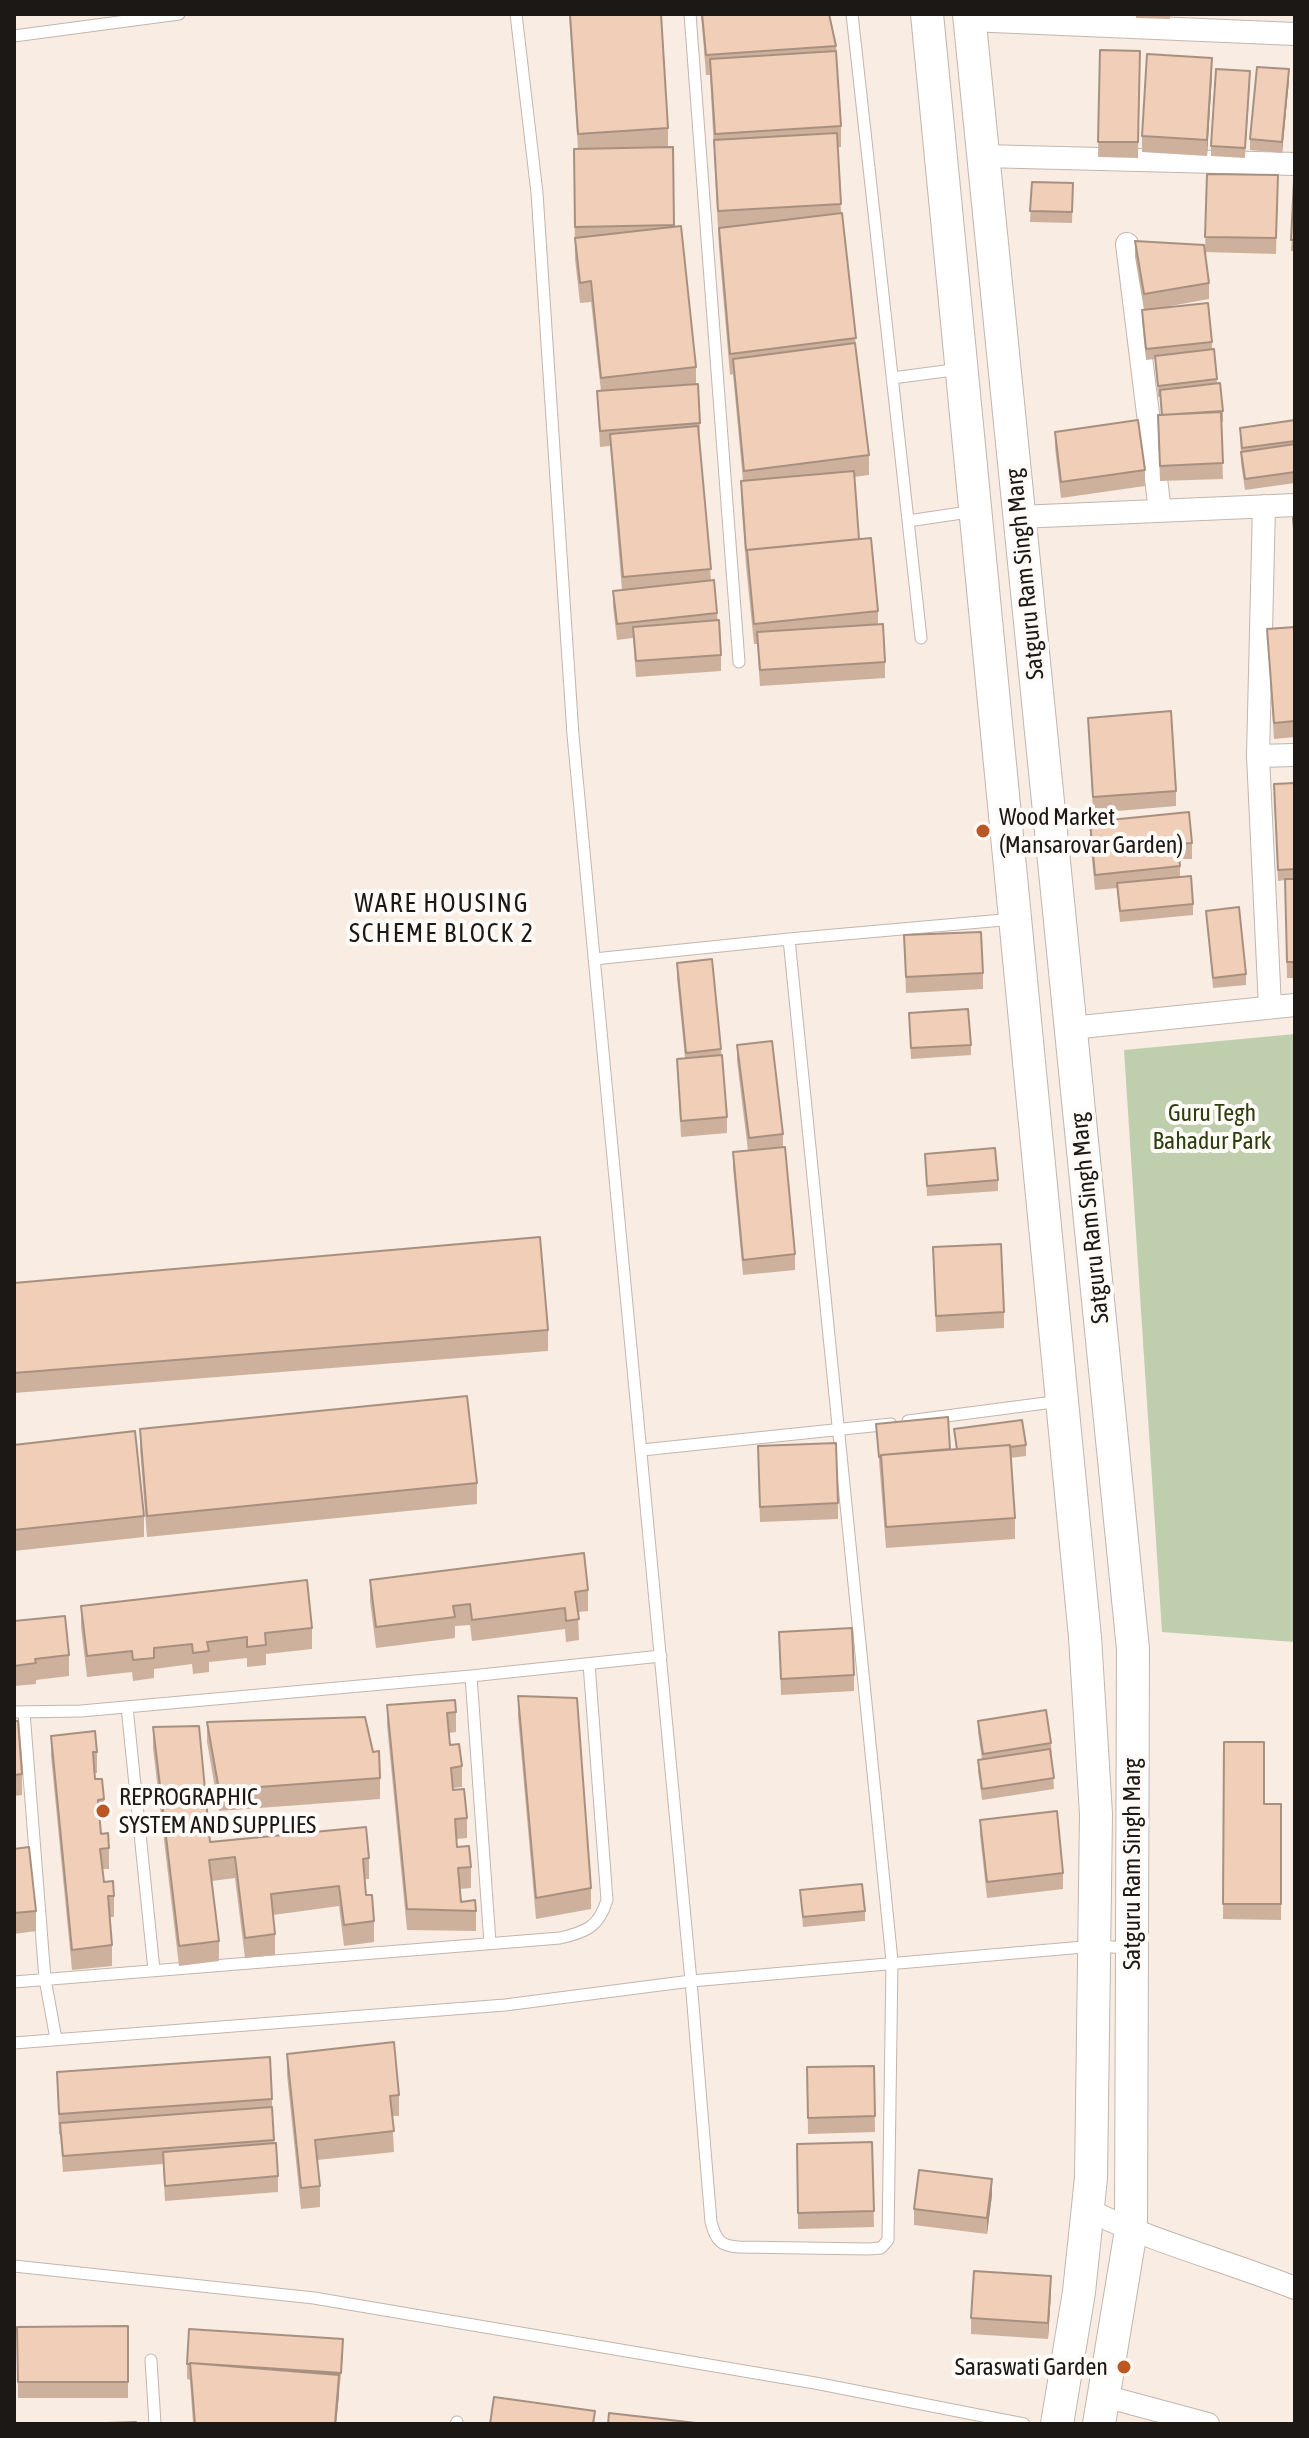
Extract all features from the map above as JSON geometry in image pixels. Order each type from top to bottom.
[{"type":"main road","name":"Satguru Ram Singh Marg","points":[[927,14],[1085,1637],[1095,1799],[1091,2178],[1079,2292],[1057,2424]]},
{"type":"main road","name":"Satguru Ram Singh Marg","points":[[969,17],[1133,1649],[1131,2230],[1102,2410]]},
{"type":"street","points":[[969,17],[1295,34]]},
{"type":"street","points":[[983,156],[1295,164]]},
{"type":"street","points":[[1127,244],[1160,511]]},
{"type":"street","points":[[1019,517],[1295,505]]},
{"type":"street","points":[[1264,506],[1273,630],[1258,756],[1270,1007]]},
{"type":"street","points":[[1258,756],[1295,755]]},
{"type":"street","points":[[1071,1028],[1295,1005]]},
{"type":"street","points":[[1088,2210],[1131,2230],[1224,2260],[1295,2288]]},
{"type":"street","points":[[1102,2410],[1208,2424]]},
{"type":"lane","points":[[14,36],[179,14]]},
{"type":"lane","points":[[516,14],[537,193],[572,719],[711,2222],[715,2239],[725,2246],[868,2249],[881,2248],[888,2240],[889,2229],[892,1961],[789,939]]},
{"type":"lane","points":[[690,14],[739,662]]},
{"type":"lane","points":[[852,14],[921,638]]},
{"type":"lane","points":[[892,378],[961,369]]},
{"type":"lane","points":[[908,521],[975,511]]},
{"type":"lane","points":[[594,959],[1014,919]]},
{"type":"lane","points":[[642,1450],[838,1431],[1062,1401]]},
{"type":"lane","points":[[56,2039],[45,1979],[19,1712],[127,1707],[661,1656]]},
{"type":"lane","points":[[14,1982],[560,1938],[585,1932],[603,1916],[607,1900],[589,1664]]},
{"type":"lane","points":[[471,1676],[490,1943]]},
{"type":"lane","points":[[127,1707],[154,1970]]},
{"type":"lane","points":[[14,2043],[505,2005],[691,1981],[892,1961],[1095,1946],[1132,1948]]},
{"type":"lane","points":[[14,2266],[314,2298],[815,2383],[1024,2424]]},
{"type":"lane","points":[[151,2360],[155,2424]]},
{"type":"green space","name":"Guru Tegh Bahadur Park","points":[[1295,1034],[1295,1642],[1162,1632],[1124,1050]]},
{"type":"building","points":[[570,14],[661,14],[668,128],[578,134]]},
{"type":"building","points":[[702,14],[829,14],[836,46],[706,55]]},
{"type":"building","points":[[1100,50],[1140,51],[1138,142],[1098,142]]},
{"type":"building","points":[[836,51],[841,126],[715,134],[710,59]]},
{"type":"building","points":[[1147,54],[1212,58],[1207,140],[1142,136]]},
{"type":"building","points":[[1257,67],[1289,69],[1282,142],[1250,139]]},
{"type":"building","points":[[1216,69],[1250,71],[1245,148],[1211,146]]},
{"type":"building","points":[[837,133],[841,204],[718,211],[714,140]]},
{"type":"building","points":[[673,147],[674,225],[575,227],[574,149]]},
{"type":"building","points":[[1207,174],[1278,175],[1276,238],[1205,237]]},
{"type":"building","points":[[1294,181],[1295,240],[1291,240]]},
{"type":"building","points":[[1032,182],[1073,183],[1072,212],[1030,211]]},
{"type":"building","points":[[842,213],[856,338],[730,354],[719,228]]},
{"type":"building","points":[[681,226],[696,367],[601,378],[591,281],[580,283],[575,238]]},
{"type":"building","points":[[1135,241],[1204,245],[1209,283],[1144,294]]},
{"type":"building","points":[[1208,303],[1212,342],[1146,349],[1142,310]]},
{"type":"building","points":[[855,343],[869,455],[744,471],[733,359]]},
{"type":"building","points":[[1214,349],[1217,379],[1158,386],[1155,356]]},
{"type":"building","points":[[1220,383],[1223,411],[1162,415],[1160,390]]},
{"type":"building","points":[[698,384],[700,423],[600,431],[597,391]]},
{"type":"building","points":[[1221,412],[1223,463],[1160,466],[1158,415]]},
{"type":"building","points":[[1138,420],[1145,470],[1061,482],[1055,432]]},
{"type":"building","points":[[1295,420],[1295,441],[1242,448],[1240,428]]},
{"type":"building","points":[[698,426],[711,569],[623,577],[610,434]]},
{"type":"building","points":[[1295,444],[1295,472],[1245,479],[1241,452]]},
{"type":"building","points":[[854,471],[859,539],[746,550],[741,481]]},
{"type":"building","points":[[871,538],[878,611],[754,624],[747,550]]},
{"type":"building","points":[[714,580],[717,613],[617,624],[613,591]]},
{"type":"building","points":[[719,620],[721,655],[636,661],[633,627]]},
{"type":"building","points":[[883,624],[885,662],[760,670],[757,632]]},
{"type":"building","points":[[1295,627],[1295,721],[1274,723],[1267,629]]},
{"type":"building","points":[[1171,711],[1176,791],[1093,797],[1088,718]]},
{"type":"building","points":[[1295,783],[1295,869],[1278,870],[1274,784]]},
{"type":"building","points":[[1189,812],[1192,843],[1178,844],[1180,866],[1095,875],[1090,822]]},
{"type":"building","points":[[1191,876],[1193,904],[1120,911],[1117,883]]},
{"type":"building","points":[[1285,879],[1295,879],[1295,962],[1287,962]]},
{"type":"building","points":[[1239,907],[1246,974],[1213,978],[1206,911]]},
{"type":"building","points":[[981,932],[983,973],[906,977],[904,935]]},
{"type":"building","points":[[712,959],[721,1049],[686,1053],[677,963]]},
{"type":"building","points":[[968,1009],[971,1045],[911,1048],[909,1013]]},
{"type":"building","points":[[772,1041],[783,1134],[749,1138],[737,1045]]},
{"type":"building","points":[[722,1055],[727,1117],[681,1121],[677,1059]]},
{"type":"building","points":[[785,1147],[795,1254],[743,1260],[733,1152]]},
{"type":"building","points":[[995,1148],[998,1180],[927,1186],[925,1154]]},
{"type":"building","points":[[540,1237],[548,1330],[14,1373],[14,1283]]},
{"type":"building","points":[[1001,1244],[1004,1312],[936,1316],[933,1247]]},
{"type":"building","points":[[467,1396],[477,1483],[147,1516],[140,1429]]},
{"type":"building","points":[[948,1417],[950,1449],[879,1457],[876,1424]]},
{"type":"building","points":[[1022,1420],[1026,1445],[957,1449],[954,1429]]},
{"type":"building","points":[[135,1431],[144,1516],[14,1530],[14,1445]]},
{"type":"building","points":[[836,1443],[838,1503],[760,1507],[758,1446]]},
{"type":"building","points":[[1010,1445],[1015,1518],[886,1527],[881,1455]]},
{"type":"building","points":[[584,1553],[588,1590],[575,1592],[579,1619],[566,1621],[565,1608],[472,1620],[470,1604],[453,1606],[455,1617],[376,1627],[370,1580]]},
{"type":"building","points":[[307,1580],[312,1628],[265,1633],[266,1645],[247,1647],[247,1637],[207,1642],[209,1651],[193,1653],[192,1644],[154,1648],[154,1658],[133,1660],[132,1651],[87,1656],[81,1606]]},
{"type":"building","points":[[65,1616],[69,1655],[35,1659],[36,1663],[14,1666],[14,1621]]},
{"type":"building","points":[[852,1628],[854,1675],[781,1679],[779,1632]]},
{"type":"building","points":[[518,1696],[577,1698],[591,1888],[536,1898]]},
{"type":"building","points":[[455,1700],[456,1712],[447,1713],[450,1745],[459,1744],[462,1766],[451,1768],[453,1790],[464,1789],[467,1818],[455,1819],[457,1847],[469,1846],[471,1867],[458,1868],[461,1902],[475,1900],[476,1911],[407,1909],[387,1705]]},
{"type":"building","points":[[1046,1710],[1051,1743],[983,1754],[978,1721]]},
{"type":"building","points":[[365,1717],[373,1752],[379,1751],[380,1778],[219,1790],[207,1722]]},
{"type":"building","points":[[14,1721],[18,1721],[22,1774],[14,1775]]},
{"type":"building","points":[[199,1726],[210,1842],[366,1827],[369,1858],[363,1859],[366,1895],[372,1895],[374,1921],[344,1925],[339,1886],[271,1894],[275,1934],[245,1938],[235,1857],[209,1860],[219,1941],[179,1946],[153,1727]]},
{"type":"building","points":[[95,1731],[95,1779],[102,1779],[104,1799],[98,1800],[101,1834],[108,1833],[109,1848],[100,1849],[104,1882],[113,1881],[114,1896],[108,1896],[112,1945],[72,1950],[51,1736]]},
{"type":"building","points":[[1224,1742],[1264,1742],[1264,1804],[1281,1804],[1281,1904],[1223,1904]]},
{"type":"building","points":[[1050,1749],[1054,1778],[982,1789],[978,1760]]},
{"type":"building","points":[[1057,1811],[1063,1873],[987,1882],[980,1820]]},
{"type":"building","points":[[29,1847],[36,1911],[14,1913],[14,1849]]},
{"type":"building","points":[[862,1884],[865,1911],[803,1917],[800,1890]]},
{"type":"building","points":[[394,2042],[399,2095],[390,2096],[394,2131],[315,2140],[320,2186],[301,2188],[287,2054]]},
{"type":"building","points":[[270,2057],[272,2099],[59,2114],[57,2072]]},
{"type":"building","points":[[874,2066],[875,2116],[808,2118],[807,2067]]},
{"type":"building","points":[[272,2107],[274,2140],[63,2156],[60,2123]]},
{"type":"building","points":[[872,2142],[874,2211],[798,2213],[797,2144]]},
{"type":"building","points":[[276,2143],[278,2176],[165,2186],[163,2152]]},
{"type":"building","points":[[919,2170],[992,2179],[987,2218],[914,2209]]},
{"type":"building","points":[[974,2271],[1051,2276],[1048,2323],[971,2318]]},
{"type":"building","points":[[128,2326],[128,2382],[18,2382],[17,2327]]},
{"type":"building","points":[[189,2329],[343,2339],[341,2373],[187,2364]]},
{"type":"building","points":[[190,2363],[339,2375],[335,2424],[195,2424]]},
{"type":"building","points":[[494,2397],[595,2411],[593,2424],[490,2424]]},
{"type":"building","points":[[609,2413],[705,2424],[608,2424]]},
{"type":"building","points":[[136,2422],[136,2424],[78,2424]]},
{"type":"place","name":"Wood Market (Mansarovar Garden)","points":[[983,831]]},
{"type":"place","name":"REPROGRAPHIC SYSTEM AND SUPPLIES","points":[[103,1811]]},
{"type":"place","name":"Saraswati Garden","points":[[1124,2367]]},
{"type":"district","name":"WARE HOUSING SCHEME BLOCK 2","points":[[442,919]]}]
